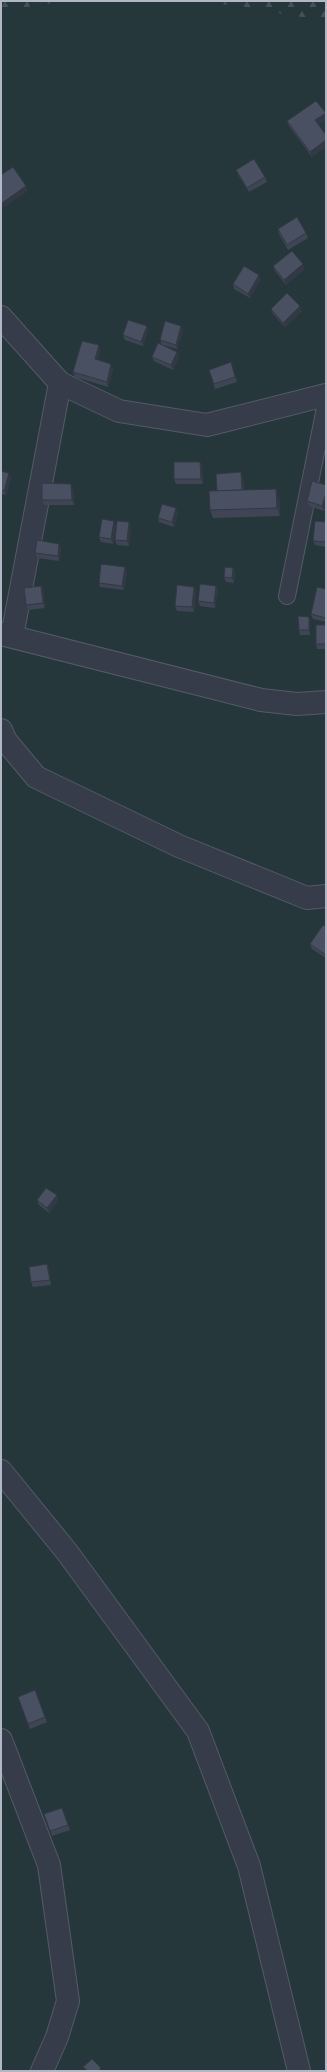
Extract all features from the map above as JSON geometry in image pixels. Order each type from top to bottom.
[{"type":"street","points":[[1,317],[60,382],[119,411],[207,425],[326,395]]},
{"type":"street","points":[[60,382],[7,635],[261,700],[297,704],[326,702]]},
{"type":"street","points":[[1,730],[6,741],[36,777],[179,846],[307,898],[326,896]]},
{"type":"street","points":[[1,1471],[67,1552],[198,1731],[249,1866],[299,2071]]},
{"type":"street","points":[[1,1740],[49,1865],[68,2001],[57,2037],[42,2071]]},
{"type":"lane","points":[[287,596],[326,403]]},
{"type":"green space","points":[[1,1],[67,1],[1,11]]},
{"type":"green space","points":[[68,1],[203,1],[326,21],[326,2071],[1,2071],[1,11]]},
{"type":"green space","points":[[203,1],[326,1],[326,21]]},
{"type":"building","points":[[316,101],[326,113],[315,120],[326,135],[326,140],[310,152],[287,121]]},
{"type":"building","points":[[254,159],[265,177],[247,188],[236,170]]},
{"type":"building","points":[[13,167],[26,186],[2,203],[1,175]]},
{"type":"building","points":[[297,217],[306,233],[287,245],[278,229]]},
{"type":"building","points":[[292,251],[303,264],[284,280],[273,266]]},
{"type":"building","points":[[244,266],[259,275],[248,294],[233,284]]},
{"type":"building","points":[[287,293],[300,306],[283,323],[271,309]]},
{"type":"building","points":[[128,320],[147,326],[141,342],[123,335]]},
{"type":"building","points":[[165,321],[181,326],[176,345],[160,340]]},
{"type":"building","points":[[82,341],[99,345],[95,359],[111,364],[107,382],[73,372]]},
{"type":"building","points":[[158,343],[177,352],[171,365],[152,357]]},
{"type":"building","points":[[231,362],[235,377],[214,384],[209,370]]},
{"type":"building","points":[[174,462],[200,462],[201,479],[174,479]]},
{"type":"building","points":[[1,471],[9,473],[4,491],[1,490]]},
{"type":"building","points":[[241,472],[242,490],[217,491],[216,474]]},
{"type":"building","points":[[312,481],[326,485],[326,493],[322,506],[307,501]]},
{"type":"building","points":[[42,483],[71,484],[72,500],[42,500]]},
{"type":"building","points":[[276,489],[277,508],[210,510],[209,491]]},
{"type":"building","points":[[162,504],[176,508],[172,522],[158,518]]},
{"type":"building","points":[[102,519],[114,521],[111,539],[99,537]]},
{"type":"building","points":[[117,521],[129,522],[127,541],[115,540]]},
{"type":"building","points":[[315,521],[326,522],[326,542],[313,541]]},
{"type":"building","points":[[37,540],[59,544],[58,556],[35,553]]},
{"type":"building","points":[[101,564],[125,567],[122,586],[99,583]]},
{"type":"building","points":[[225,567],[233,568],[232,578],[224,577]]},
{"type":"building","points":[[200,584],[216,586],[214,603],[198,601]]},
{"type":"building","points":[[177,585],[194,587],[192,607],[175,606]]},
{"type":"building","points":[[41,586],[43,603],[26,605],[24,588]]},
{"type":"building","points":[[317,587],[326,589],[326,618],[311,614]]},
{"type":"building","points":[[298,616],[309,617],[309,630],[299,630]]},
{"type":"building","points":[[316,625],[326,625],[326,644],[316,644]]},
{"type":"building","points":[[323,925],[326,927],[326,955],[310,944]]},
{"type":"building","points":[[46,1188],[57,1195],[47,1208],[37,1200]]},
{"type":"building","points":[[47,1264],[50,1280],[31,1282],[29,1267]]},
{"type":"building","points":[[35,1690],[45,1717],[28,1724],[18,1697]]},
{"type":"building","points":[[62,1808],[68,1825],[50,1831],[44,1814]]},
{"type":"building","points":[[92,2059],[101,2068],[98,2071],[88,2071],[83,2067]]}]
